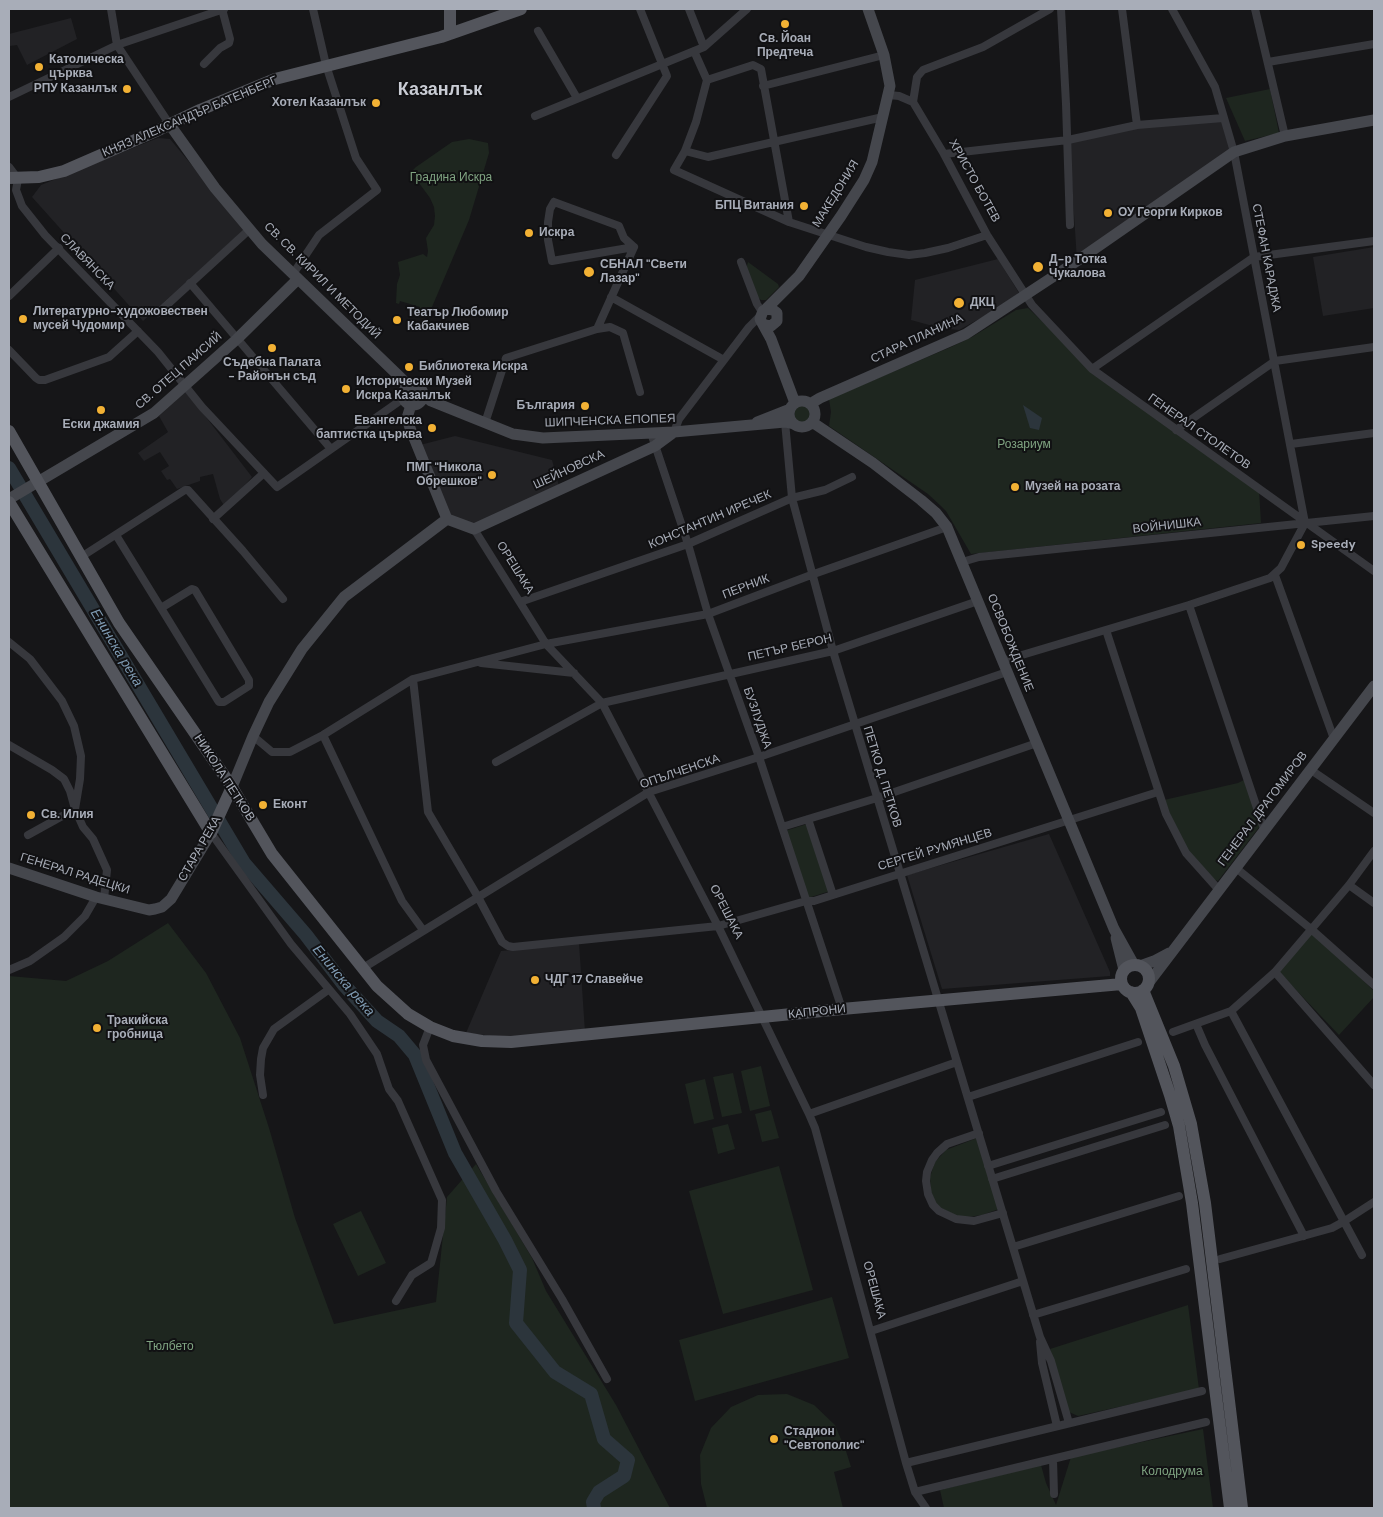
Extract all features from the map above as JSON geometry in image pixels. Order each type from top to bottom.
[{"type":"main road","points":[[450,9],[450,34]]},
{"type":"main road","name":"КНЯЗ АЛЕКСАНДЪР БАТЕНБЕРГ","points":[[12,177],[38,177],[64,171],[275,79],[326,65],[396,50],[450,34],[521,9]]},
{"type":"main road","points":[[868,9],[884,55],[889,76],[888,99]]},
{"type":"main road","name":"МАКЕДОНИЯ","points":[[767,318],[828,235],[864,180],[872,162],[888,99]]},
{"type":"main road","name":"СТАРА ПЛАНИНА","points":[[810,404],[957,338],[1085,256],[1234,152],[1285,136],[1374,120]]},
{"type":"main road","name":"СВ. СВ. КИРИЛ И МЕТОДИЙ","points":[[170,125],[215,188],[262,244],[403,380],[407,396]]},
{"type":"main road","name":"СВ. ОТЕЦ ПАИСИЙ","points":[[10,499],[146,419],[237,340],[296,276]]},
{"type":"main road","points":[[767,318],[771,339],[792,406],[790,423],[805,426],[812,422],[814,414],[810,404],[803,401],[792,406]]},
{"type":"main road","name":"СВ. СВ. КИРИЛ И МЕТОДИЙ","points":[[407,396],[416,385],[424,395]]},
{"type":"main road","points":[[407,396],[418,404],[424,395]]},
{"type":"main road","name":"ШИПЧЕНСКА ЕПОПЕЯ","points":[[424,395],[431,401],[513,434],[543,438],[674,432],[790,423]]},
{"type":"main road","points":[[407,396],[410,428],[447,519],[474,529]]},
{"type":"main road","name":"ШИПЧЕНСКА ЕПОПЕЯ","points":[[747,426],[792,406]]},
{"type":"main road","name":"ОСВОБОЖДЕНИЕ","points":[[812,422],[873,463],[921,500],[948,527],[1114,929],[1133,967]]},
{"type":"main road","name":"НИКОЛА ПЕТКОВ","points":[[9,431],[36,483],[119,624],[232,786],[272,854],[377,986],[408,1014],[430,1027],[453,1036],[511,1042]]},
{"type":"main road","name":"ШЕЙНОВСКА","points":[[474,529],[655,446],[674,432]]},
{"type":"main road","points":[[10,499],[212,829]]},
{"type":"main road","points":[[232,786],[269,702],[302,649],[344,597],[447,519]]},
{"type":"main road","name":"ГЕНЕРАЛ ДРАГОМИРОВ","points":[[1136,988],[1174,948],[1374,686]]},
{"type":"main road","name":"СТАРА РЕКА","points":[[162,907],[171,899],[212,829],[232,786]]},
{"type":"main road","name":"ГЕНЕРАЛ РАДЕЦКИ","points":[[9,868],[100,898],[149,910],[162,907]]},
{"type":"main road","name":"ГЕНЕРАЛ ДРАГОМИРОВ","points":[[1133,967],[1161,958],[1174,948]]},
{"type":"main road","points":[[1136,988],[1148,974],[1133,967],[1121,976],[1136,988],[1174,1066],[1191,1124],[1205,1203],[1242,1508]]},
{"type":"main road","points":[[1136,988],[1170,1095],[1178,1126],[1192,1203],[1230,1508]]},
{"type":"main road","name":"КАПРОНИ","points":[[511,1042],[939,1000],[1136,988]]},
{"type":"street","points":[[111,9],[117,44]]},
{"type":"street","points":[[9,97],[117,44],[223,9],[230,39],[229,42],[204,64]]},
{"type":"street","points":[[313,9],[326,65]]},
{"type":"street","points":[[616,155],[667,76],[640,9]]},
{"type":"street","points":[[689,9],[704,47]]},
{"type":"street","points":[[535,116],[704,47],[747,9]]},
{"type":"street","points":[[888,99],[899,96],[913,102],[918,77],[923,70],[983,47],[1050,9]]},
{"type":"street","points":[[1061,9],[1068,140],[1070,225]]},
{"type":"street","points":[[1122,9],[1138,125]]},
{"type":"street","name":"СТЕФАН КАРАДЖА","points":[[1172,9],[1215,87],[1234,152],[1305,523]]},
{"type":"street","points":[[1255,9],[1285,136]]},
{"type":"street","points":[[538,31],[577,98]]},
{"type":"street","name":"СВ. СВ. КИРИЛ И МЕТОДИЙ","points":[[117,44],[170,125]]},
{"type":"street","points":[[1268,62],[1374,44]]},
{"type":"street","points":[[694,51],[707,80],[696,122],[685,151],[674,170],[789,222],[866,247],[909,255],[940,250],[987,235]]},
{"type":"street","points":[[763,86],[884,55]]},
{"type":"street","name":"СВ. ОТЕЦ ПАИСИЙ","points":[[296,276],[319,235],[377,190],[356,158],[326,65]]},
{"type":"street","points":[[707,80],[753,65],[760,69],[789,222]]},
{"type":"street","name":"ХРИСТО БОТЕВ","points":[[913,102],[944,154],[987,235],[1025,295]]},
{"type":"street","points":[[685,151],[708,157],[883,117]]},
{"type":"street","points":[[944,154],[1068,140],[1138,125],[1223,118]]},
{"type":"street","points":[[9,167],[12,177]]},
{"type":"street","name":"СЛАВЯНСКА","points":[[12,177],[22,206],[45,235],[138,331],[277,487],[332,449]]},
{"type":"street","points":[[554,202],[620,226],[624,238],[634,247],[552,261],[548,231],[550,209],[554,202]]},
{"type":"street","points":[[158,313],[250,229]]},
{"type":"street","points":[[1092,369],[1254,257],[1374,242]]},
{"type":"street","points":[[597,329],[634,247]]},
{"type":"street","points":[[11,291],[59,248]]},
{"type":"street","points":[[741,262],[757,304],[767,318]]},
{"type":"street","points":[[190,283],[332,449],[407,396]]},
{"type":"street","name":"ГЕНЕРАЛ СТОЛЕТОВ","points":[[1025,295],[1032,306],[1092,369],[1374,571]]},
{"type":"street","points":[[611,297],[724,360]]},
{"type":"street","name":"МАКЕДОНИЯ","points":[[674,432],[679,419],[745,332],[767,318]]},
{"type":"street","points":[[485,423],[506,358],[597,329],[610,327],[623,333],[640,392]]},
{"type":"street","points":[[9,350],[36,378],[45,380],[109,357],[138,331]]},
{"type":"street","points":[[1176,430],[1275,361],[1374,347]]},
{"type":"street","name":"ПЕТКО Д. ПЕТКОВ","points":[[790,423],[792,498],[811,575],[854,724],[1033,1315],[1040,1338],[1051,1361],[1069,1423]]},
{"type":"street","name":"БУЗЛУДЖА","points":[[651,433],[688,544],[708,614],[759,757],[842,1009]]},
{"type":"street","points":[[1291,444],[1374,433]]},
{"type":"street","points":[[213,520],[264,473]]},
{"type":"street","name":"КОНСТАНТИН ИРЕЧЕК","points":[[520,602],[688,544],[792,498],[826,490],[852,477]]},
{"type":"street","points":[[81,557],[185,490],[188,490],[283,599]]},
{"type":"street","name":"ВОЙНИШКА","points":[[962,562],[979,557],[1374,516]]},
{"type":"street","points":[[1002,661],[1189,605],[1265,580],[1275,575],[1281,568],[1305,523]]},
{"type":"street","name":"ПЕРНИК","points":[[253,736],[272,752],[290,752],[323,735],[413,679],[546,644],[708,614],[811,575],[948,527]]},
{"type":"street","name":"ОРЕШАКА","points":[[474,529],[546,644],[602,703],[650,792],[718,926],[810,1114],[906,1463],[915,1492],[926,1508]]},
{"type":"street","points":[[116,535],[161,608],[219,702],[224,702],[249,686],[249,680],[194,590],[161,608]]},
{"type":"street","points":[[1275,575],[1334,739]]},
{"type":"street","name":"ПЕТЪР БЕРОН","points":[[496,762],[602,703],[833,651],[978,601]]},
{"type":"street","points":[[1189,605],[1264,830]]},
{"type":"street","points":[[1106,630],[1166,814],[1186,853],[1219,890]]},
{"type":"street","points":[[9,642],[30,660],[62,701],[74,726],[81,756],[80,779],[75,809]]},
{"type":"street","points":[[476,663],[574,673]]},
{"type":"street","name":"ОПЪЛЧЕНСКА","points":[[364,968],[650,792],[759,757],[1007,672]]},
{"type":"street","points":[[413,679],[428,812],[478,897]]},
{"type":"street","points":[[323,735],[402,901],[423,930]]},
{"type":"street","points":[[782,827],[877,798],[1037,743]]},
{"type":"street","points":[[9,746],[52,770],[64,779],[83,827],[93,839],[107,870],[100,898],[85,916],[64,937],[30,961],[9,970]]},
{"type":"street","points":[[1311,770],[1374,813]]},
{"type":"street","name":"СЕРГЕЙ РУМЯНЦЕВ","points":[[478,897],[502,942],[513,947],[718,926],[806,901],[814,901],[900,872],[1158,792]]},
{"type":"street","points":[[28,835],[75,809]]},
{"type":"street","points":[[808,820],[833,895]]},
{"type":"street","points":[[212,829],[291,944],[350,1014],[377,1054],[389,1089],[398,1101],[442,1200],[441,1228],[431,1263],[412,1275],[396,1301]]},
{"type":"street","points":[[1173,1032],[1230,1012],[1275,972],[1349,885],[1374,851]]},
{"type":"street","points":[[1236,868],[1311,929],[1374,985]]},
{"type":"street","points":[[1349,885],[1374,903]]},
{"type":"street","points":[[1275,972],[1374,1085]]},
{"type":"street","points":[[263,1095],[260,1075],[261,1059],[263,1048],[274,1029],[328,990]]},
{"type":"street","points":[[1230,1012],[1362,1255]]},
{"type":"street","points":[[1196,1024],[1205,1046],[1304,1236]]},
{"type":"street","points":[[430,1027],[423,1045],[426,1060],[492,1184],[562,1299],[607,1378]]},
{"type":"street","points":[[968,1097],[1138,1042]]},
{"type":"street","points":[[810,1114],[957,1062]]},
{"type":"street","points":[[988,1166],[1161,1112]]},
{"type":"street","points":[[992,1180],[1165,1125]]},
{"type":"street","points":[[979,1134],[947,1144],[940,1150],[932,1160],[927,1172],[928,1194],[933,1205],[939,1211],[956,1219],[974,1221],[1002,1213]]},
{"type":"street","points":[[1013,1247],[1179,1196]]},
{"type":"street","points":[[1220,1259],[1332,1228],[1374,1202]]},
{"type":"street","points":[[1033,1315],[1186,1269]]},
{"type":"street","points":[[871,1331],[1023,1281]]},
{"type":"street","name":"ПЕТКО Д. ПЕТКОВ","points":[[1040,1338],[1042,1363],[1057,1426]]},
{"type":"street","points":[[906,1463],[1202,1391]]},
{"type":"street","points":[[915,1492],[1206,1422]]},
{"type":"street","points":[[1053,1459],[1054,1494]]},
{"type":"shaded area","points":[[71,18],[77,39],[27,65],[17,45],[10,46],[9,34]]},
{"type":"shaded area","name":"ОУ Георги Кирков","points":[[1223,118],[1234,152],[1077,261],[1069,136]]},
{"type":"shaded area","points":[[158,138],[170,139],[245,229],[143,321],[32,197],[41,185]]},
{"type":"shaded area","points":[[1374,247],[1374,308],[1323,316],[1313,257]]},
{"type":"shaded area","name":"ДКЦ","points":[[998,259],[1019,293],[990,313],[959,330],[940,328],[911,320],[915,280]]},
{"type":"shaded area","points":[[186,391],[252,477],[225,507],[220,499],[213,474],[200,477],[200,481],[177,489],[161,471],[169,466],[160,452],[144,461],[138,453],[168,432],[159,416]]},
{"type":"shaded area","points":[[1023,405],[1042,418],[1039,430],[1030,428]]},
{"type":"shaded area","name":"ПМГ \"Никола Обрешков\"","points":[[455,436],[552,460],[560,490],[474,529],[447,519],[416,446]]},
{"type":"shaded area","points":[[1049,834],[1110,972],[1110,976],[942,989],[907,875]]},
{"type":"shaded area","name":"ЧДГ 17 Славейче","points":[[579,943],[585,1032],[514,1038],[466,1033],[501,951]]},
{"type":"green space","points":[[1270,89],[1279,133],[1245,141],[1226,98]]},
{"type":"green space","name":"Градина Искра","points":[[469,139],[488,143],[489,153],[469,220],[429,314],[419,311],[420,307],[400,301],[399,304],[396,303],[397,284],[400,275],[398,262],[423,254],[427,257],[426,238],[434,225],[434,207],[430,198],[411,172],[452,142]]},
{"type":"green space","points":[[748,262],[778,284],[779,287],[766,300],[761,300],[757,297],[746,269]]},
{"type":"green space","name":"Розариум","points":[[1028,308],[1092,369],[1259,490],[1261,523],[971,554],[946,511],[928,494],[829,426],[831,412],[829,399],[951,347],[972,337],[1016,310]]},
{"type":"green space","points":[[802,406],[810,414],[802,422],[794,414]]},
{"type":"green space","points":[[1246,779],[1260,826],[1218,881],[1210,878],[1188,851],[1164,800],[1238,783]]},
{"type":"green space","points":[[807,824],[830,891],[808,898],[785,831]]},
{"type":"green space","name":"Тюлбето","points":[[168,923],[206,973],[240,1038],[295,1218],[334,1324],[436,1302],[447,1197],[476,1164],[532,1258],[546,1291],[616,1405],[670,1508],[9,1508],[9,976],[66,981],[108,961]]},
{"type":"green space","points":[[1313,932],[1374,991],[1374,997],[1339,1035],[1278,971]]},
{"type":"green space","points":[[761,1066],[770,1106],[750,1111],[741,1071]]},
{"type":"green space","points":[[733,1073],[742,1113],[722,1117],[713,1077]]},
{"type":"green space","points":[[705,1079],[714,1119],[694,1124],[685,1084]]},
{"type":"green space","points":[[771,1110],[779,1138],[762,1142],[755,1114]]},
{"type":"green space","points":[[728,1124],[735,1149],[718,1154],[712,1128]]},
{"type":"green space","points":[[977,1138],[999,1209],[982,1215],[961,1218],[937,1206],[931,1192],[930,1177],[935,1162],[946,1150]]},
{"type":"green space","points":[[779,1166],[813,1290],[723,1314],[689,1191]]},
{"type":"green space","points":[[361,1211],[386,1263],[358,1276],[333,1224]]},
{"type":"green space","points":[[832,1297],[849,1358],[695,1401],[679,1340]]},
{"type":"green space","points":[[1188,1305],[1199,1389],[1078,1416],[1069,1412],[1050,1349]]},
{"type":"green space","name":"Стадион \"Севтополис\"","points":[[787,1394],[814,1405],[835,1425],[851,1467],[834,1472],[843,1508],[707,1508],[701,1484],[700,1455],[711,1428],[731,1407],[758,1395]]},
{"type":"green space","name":"Колодрума","points":[[1203,1429],[1213,1508],[944,1508],[940,1490],[1041,1465],[1046,1483],[1056,1505],[1071,1457]]},
{"type":"waterway","name":"Енинска река","points":[[9,468],[244,863],[306,935],[344,985],[377,1021],[399,1036],[415,1055],[455,1153],[520,1270],[516,1323],[555,1372],[591,1394],[604,1439],[628,1460],[624,1476],[599,1492],[593,1502],[594,1508]]},
{"type":"place","name":"Св. Йоан Предтеча","points":[[785,24]]},
{"type":"place","name":"Католическа църква","points":[[39,67]]},
{"type":"place","name":"РПУ Казанлък","points":[[127,89]]},
{"type":"place","name":"Хотел Казанлък","points":[[376,103]]},
{"type":"place","name":"БПЦ Витания","points":[[804,206]]},
{"type":"place","name":"ОУ Георги Кирков","points":[[1108,213]]},
{"type":"place","name":"Искра","points":[[529,233]]},
{"type":"place","name":"Д-р Тотка Чукалова","points":[[1038,267]]},
{"type":"place","name":"СБНАЛ \"Свeти Лазар\"","points":[[589,272]]},
{"type":"place","name":"ДКЦ","points":[[959,303]]},
{"type":"place","name":"Литературно-художовествен мусей Чудомир","points":[[23,319]]},
{"type":"place","name":"Театър Любомир Кабакчиев","points":[[397,320]]},
{"type":"place","name":"Съдебна Палата - Районън съд","points":[[272,348]]},
{"type":"place","name":"Библиотека Искра","points":[[409,367]]},
{"type":"place","name":"Исторически Музей Искра Казанлък","points":[[346,389]]},
{"type":"place","name":"България","points":[[585,406]]},
{"type":"place","name":"Ески джамия","points":[[101,410]]},
{"type":"place","name":"Евангелска баптистка църква","points":[[432,428]]},
{"type":"place","name":"ПМГ \"Никола Обрешков\"","points":[[492,475]]},
{"type":"place","name":"Музей на розата","points":[[1015,487]]},
{"type":"place","name":"Speedy","points":[[1301,545]]},
{"type":"place","name":"Еконт","points":[[263,805]]},
{"type":"place","name":"Св. Илия","points":[[31,815]]},
{"type":"place","name":"ЧДГ 17 Славейче","points":[[535,980]]},
{"type":"place","name":"Тракийска гробница","points":[[97,1028]]},
{"type":"place","name":"Стадион \"Севтополис\"","points":[[774,1439]]},
{"type":"district","name":"Казанлък","points":[[440,90]]}]
